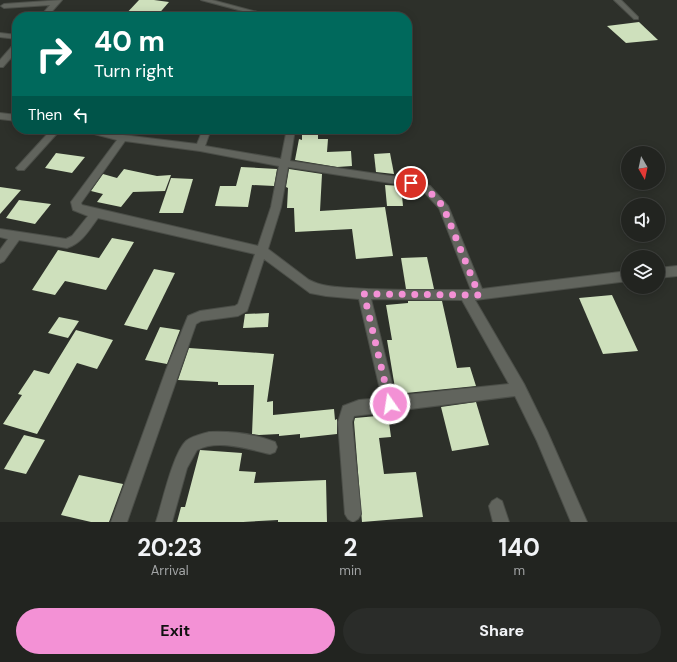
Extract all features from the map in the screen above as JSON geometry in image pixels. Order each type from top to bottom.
[{"type":"street","points":[[204,0],[242,12]]},
{"type":"street","points":[[617,0],[636,18]]},
{"type":"street","points":[[4,6],[57,1]]},
{"type":"street","points":[[47,12],[57,1]]},
{"type":"street","points":[[0,35],[12,36]]},
{"type":"street","points":[[0,65],[12,52]]},
{"type":"street","points":[[0,116],[12,117]]},
{"type":"street","points":[[21,168],[52,134]]},
{"type":"street","points":[[107,134],[123,138],[200,148],[283,163],[411,183],[427,189],[443,206],[473,296],[542,436],[579,522]]},
{"type":"street","points":[[200,148],[205,134]]},
{"type":"street","points":[[119,522],[138,474],[180,349],[192,320],[200,316],[238,311],[243,307],[276,207],[283,163],[290,134]]},
{"type":"street","points":[[123,138],[76,202],[76,206],[81,210],[262,251],[314,289],[364,294],[473,296],[621,277]]},
{"type":"street","points":[[0,233],[67,244],[76,239],[94,214]]},
{"type":"street","points":[[0,258],[16,236]]},
{"type":"street","points":[[364,294],[390,404]]},
{"type":"street","points":[[353,514],[345,422],[348,411],[359,407],[519,389]]},
{"type":"street","points":[[164,522],[184,459],[191,445],[203,440],[232,440],[270,447]]},
{"type":"street","points":[[497,506],[500,522]]},
{"type":"building","points":[[139,0],[169,2],[160,12],[128,12]]},
{"type":"building","points":[[639,22],[658,40],[626,43],[607,26]]},
{"type":"building","points":[[302,134],[318,134],[318,139],[328,139],[327,152],[351,151],[352,166],[337,167],[295,160],[299,139],[302,140]]},
{"type":"building","points":[[56,153],[85,157],[72,173],[45,168]]},
{"type":"building","points":[[390,153],[394,174],[376,172],[374,154]]},
{"type":"building","points":[[241,167],[277,169],[274,186],[252,185],[248,207],[215,206],[220,186],[236,186]]},
{"type":"building","points":[[124,169],[157,176],[171,175],[165,191],[133,192],[121,207],[97,202],[103,194],[91,191],[103,174],[117,178]]},
{"type":"building","points":[[289,169],[322,174],[320,211],[385,207],[393,256],[356,259],[352,229],[295,232],[294,208],[287,208],[288,188],[286,187]]},
{"type":"building","points":[[171,178],[193,179],[183,213],[159,213]]},
{"type":"building","points":[[385,185],[401,186],[403,206],[387,206]]},
{"type":"building","points":[[0,187],[21,190],[0,214]]},
{"type":"building","points":[[19,200],[51,204],[35,224],[6,218]]},
{"type":"building","points":[[112,238],[134,242],[106,290],[65,281],[55,295],[32,290],[58,250],[99,258]]},
{"type":"building","points":[[427,257],[434,289],[406,289],[401,258]]},
{"type":"building","points":[[154,269],[175,273],[147,330],[124,325]]},
{"type":"building","points":[[612,295],[638,351],[603,354],[579,298]]},
{"type":"building","points":[[408,301],[442,301],[457,368],[470,367],[476,386],[396,394],[387,340],[392,340],[386,305],[408,303]]},
{"type":"building","points":[[269,313],[268,327],[243,328],[245,314]]},
{"type":"building","points":[[59,317],[79,321],[68,338],[48,333]]},
{"type":"building","points":[[160,327],[180,330],[167,364],[145,360]]},
{"type":"building","points":[[76,330],[113,340],[97,369],[77,363],[37,434],[3,424],[22,395],[18,394],[34,370],[49,374]]},
{"type":"building","points":[[189,348],[274,354],[267,402],[273,401],[273,415],[334,409],[335,420],[337,419],[337,434],[300,438],[300,434],[279,436],[279,434],[252,434],[254,385],[218,385],[218,382],[178,380]]},
{"type":"building","points":[[476,402],[489,445],[452,451],[441,407]]},
{"type":"building","points":[[388,415],[391,437],[379,438],[384,474],[416,472],[423,517],[362,522],[354,422],[355,418]]},
{"type":"building","points":[[24,435],[45,440],[26,474],[4,469]]},
{"type":"building","points":[[200,450],[242,453],[239,471],[256,472],[254,483],[326,480],[327,522],[278,522],[278,520],[243,522],[177,522],[181,507],[185,507]]},
{"type":"building","points":[[79,475],[123,484],[109,522],[91,522],[61,515]]},
{"type":"route","points":[[390,404],[364,294],[479,295],[443,206],[427,189],[411,183]]}]
